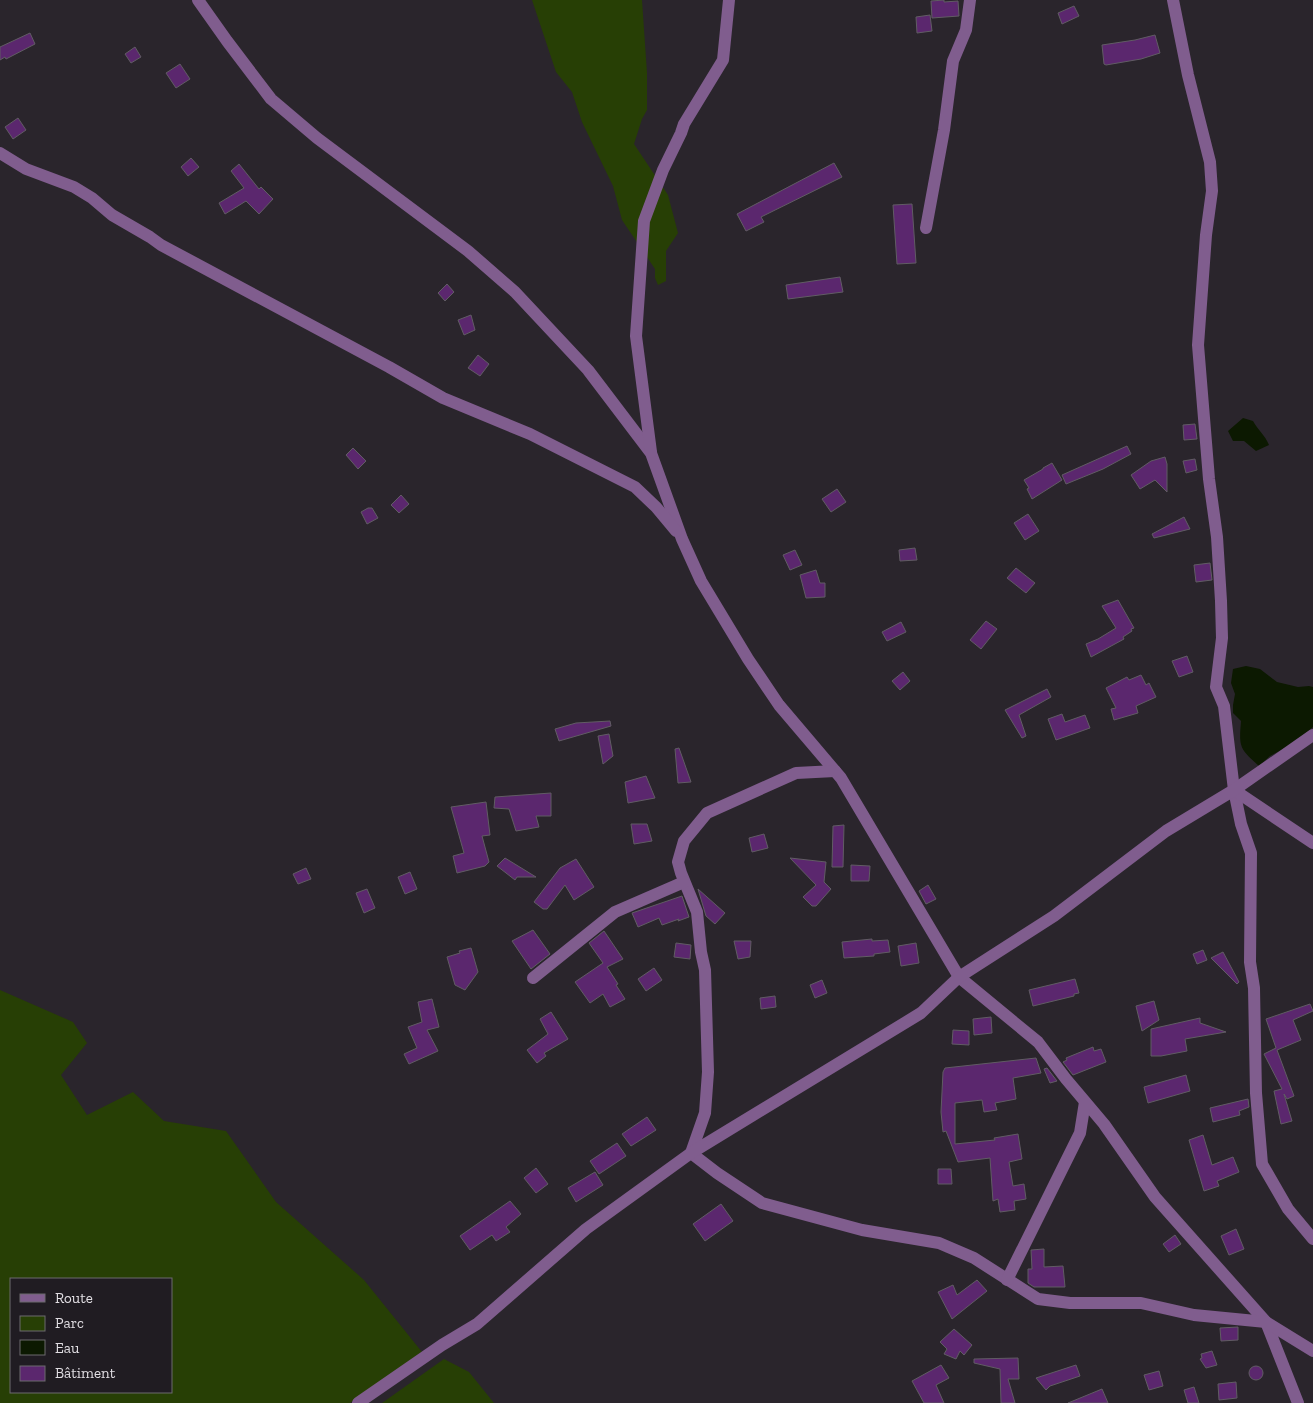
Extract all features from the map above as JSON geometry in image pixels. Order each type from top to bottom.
[{"type":"street","points":[[198,0],[271,99],[317,138],[468,251],[515,292],[588,370],[651,453]]},
{"type":"street","points":[[729,0],[723,60],[684,124],[663,170],[644,221],[636,336],[651,453],[682,539],[701,581],[748,659],[779,705],[850,792],[959,977],[1038,1042],[1104,1124],[1155,1197],[1266,1322],[1313,1352]]},
{"type":"street","points":[[926,228],[944,130],[953,61],[966,30],[970,0]]},
{"type":"street","points":[[1173,0],[1188,75],[1210,162],[1212,190],[1206,235],[1198,346],[1209,479],[1217,537],[1221,601],[1222,638],[1216,687],[1224,706],[1234,790],[1241,824],[1251,853],[1250,962],[1254,988],[1256,1093],[1262,1164],[1288,1209],[1313,1239]]},
{"type":"street","points":[[0,154],[26,169],[74,187],[92,198],[112,216],[161,245],[443,398],[530,434],[635,487],[656,507],[682,539]]},
{"type":"street","points":[[358,1403],[442,1345],[478,1324],[586,1229],[690,1153],[921,1013],[959,977],[1054,916],[1166,831],[1234,790],[1313,735]]},
{"type":"street","points":[[690,1153],[705,1113],[708,1072],[705,970],[701,952],[697,912],[684,882],[678,862],[679,854],[684,841],[707,813],[796,773],[835,772]]},
{"type":"street","points":[[1234,790],[1313,843]]},
{"type":"street","points":[[533,978],[615,912],[684,882]]},
{"type":"street","points":[[1006,1280],[1080,1133],[1085,1102]]},
{"type":"street","points":[[690,1153],[762,1203],[862,1230],[936,1242],[974,1258],[1006,1280],[1038,1298],[1070,1303],[1141,1302],[1194,1315],[1266,1322]]},
{"type":"street","points":[[1266,1322],[1298,1403]]},
{"type":"green space","points":[[532,0],[642,0],[647,73],[647,110],[634,144],[668,195],[678,233],[666,251],[666,281],[658,285],[655,278],[655,269],[622,220],[613,186],[582,122],[572,92],[556,72]]},
{"type":"green space","points":[[0,990],[73,1022],[87,1043],[61,1075],[87,1115],[133,1092],[164,1121],[226,1131],[276,1202],[364,1280],[422,1352],[350,1403],[0,1403]]},
{"type":"green space","points":[[444,1359],[469,1372],[494,1403],[382,1403]]},
{"type":"water","points":[[1243,418],[1253,421],[1269,445],[1256,451],[1244,441],[1233,441],[1228,431]]},
{"type":"water","points":[[1246,666],[1260,669],[1277,682],[1298,687],[1313,687],[1313,727],[1296,742],[1270,756],[1259,766],[1244,751],[1240,736],[1241,721],[1233,713],[1235,694],[1231,683],[1233,669]]},
{"type":"building","points":[[944,0],[944,2],[958,1],[959,16],[932,18],[931,1]]},
{"type":"building","points":[[1074,6],[1079,16],[1062,24],[1058,13]]},
{"type":"building","points":[[930,15],[932,31],[917,33],[916,17]]},
{"type":"building","points":[[30,33],[35,44],[6,59],[5,57],[0,60],[0,47]]},
{"type":"building","points":[[1155,35],[1160,53],[1141,59],[1104,64],[1102,45]]},
{"type":"building","points":[[135,47],[141,57],[131,63],[125,54]]},
{"type":"building","points":[[180,64],[190,79],[176,88],[166,73]]},
{"type":"building","points":[[18,118],[26,130],[13,139],[5,127]]},
{"type":"building","points":[[191,158],[199,167],[188,176],[181,167]]},
{"type":"building","points":[[834,163],[842,177],[761,217],[764,222],[746,231],[737,214]]},
{"type":"building","points":[[239,164],[259,189],[261,187],[273,199],[259,214],[246,201],[225,214],[219,203],[244,188],[231,171]]},
{"type":"building","points":[[912,204],[916,263],[897,264],[893,205]]},
{"type":"building","points":[[840,277],[843,292],[788,299],[786,285]]},
{"type":"building","points":[[447,284],[454,292],[445,301],[438,293]]},
{"type":"building","points":[[471,315],[475,330],[464,335],[458,320]]},
{"type":"building","points":[[478,355],[489,364],[480,376],[468,368]]},
{"type":"building","points":[[1195,424],[1197,439],[1184,440],[1183,425]]},
{"type":"building","points":[[1127,446],[1131,454],[1103,469],[1066,484],[1062,475]]},
{"type":"building","points":[[353,448],[366,461],[358,469],[346,455]]},
{"type":"building","points":[[1165,457],[1167,464],[1167,492],[1155,480],[1140,489],[1131,475],[1151,461]]},
{"type":"building","points":[[1195,459],[1197,470],[1186,473],[1183,461]]},
{"type":"building","points":[[1052,463],[1062,480],[1032,499],[1027,489],[1029,488],[1024,480]]},
{"type":"building","points":[[837,489],[846,502],[831,512],[822,499]]},
{"type":"building","points":[[401,495],[409,504],[399,513],[391,505]]},
{"type":"building","points":[[372,508],[378,518],[367,524],[361,512]]},
{"type":"building","points":[[1028,514],[1039,531],[1025,540],[1014,523]]},
{"type":"building","points":[[1184,517],[1190,529],[1154,538],[1152,534]]},
{"type":"building","points":[[915,548],[917,560],[900,561],[899,550]]},
{"type":"building","points":[[795,550],[802,565],[790,570],[783,555]]},
{"type":"building","points":[[1210,563],[1212,580],[1196,582],[1194,565]]},
{"type":"building","points":[[1016,568],[1035,583],[1026,593],[1007,578]]},
{"type":"building","points":[[816,570],[820,583],[825,583],[825,597],[806,598],[800,575]]},
{"type":"building","points":[[1118,600],[1134,628],[1123,637],[1124,639],[1091,657],[1086,644],[1116,628],[1102,606]]},
{"type":"building","points":[[986,621],[997,629],[981,649],[970,640]]},
{"type":"building","points":[[901,622],[906,632],[887,641],[882,632]]},
{"type":"building","points":[[1187,656],[1193,672],[1179,677],[1172,661]]},
{"type":"building","points":[[903,672],[910,681],[900,690],[892,681]]},
{"type":"building","points":[[1141,675],[1146,685],[1149,683],[1156,697],[1136,706],[1138,713],[1114,720],[1111,709],[1116,708],[1106,688],[1127,677],[1129,680]]},
{"type":"building","points":[[1047,689],[1051,697],[1019,715],[1026,736],[1022,738],[1005,710]]},
{"type":"building","points":[[1062,714],[1065,722],[1085,715],[1090,728],[1056,740],[1048,719]]},
{"type":"building","points":[[610,721],[611,726],[559,741],[555,729],[576,723]]},
{"type":"building","points":[[609,734],[613,756],[603,764],[598,736]]},
{"type":"building","points":[[679,748],[691,782],[678,783],[675,749]]},
{"type":"building","points":[[646,776],[655,798],[628,803],[625,782]]},
{"type":"building","points":[[551,793],[551,816],[536,816],[539,827],[516,831],[509,809],[494,808],[495,797]]},
{"type":"building","points":[[486,802],[490,835],[482,836],[489,862],[485,866],[457,873],[453,856],[464,853],[451,807]]},
{"type":"building","points":[[631,824],[647,824],[652,841],[634,844]]},
{"type":"building","points":[[844,825],[843,867],[832,867],[833,826]]},
{"type":"building","points":[[764,834],[768,848],[752,852],[749,838]]},
{"type":"building","points":[[505,858],[536,877],[517,877],[515,880],[497,866]]},
{"type":"building","points":[[790,858],[826,862],[824,882],[831,889],[816,906],[812,906],[803,897],[816,885]]},
{"type":"building","points":[[576,859],[594,887],[574,900],[565,885],[547,909],[543,909],[534,902],[560,868]]},
{"type":"building","points":[[851,865],[870,866],[869,881],[851,881]]},
{"type":"building","points":[[306,868],[311,879],[298,884],[293,874]]},
{"type":"building","points":[[410,872],[417,889],[405,894],[398,877]]},
{"type":"building","points":[[928,885],[936,899],[926,904],[919,891]]},
{"type":"building","points":[[367,889],[375,908],[364,913],[356,893]]},
{"type":"building","points":[[698,889],[725,913],[715,924],[706,916]]},
{"type":"building","points":[[682,896],[689,917],[662,925],[659,918],[638,927],[632,913]]},
{"type":"building","points":[[533,930],[550,954],[531,969],[512,941]]},
{"type":"building","points":[[604,931],[623,959],[607,967],[625,999],[610,1007],[603,994],[590,1003],[575,982],[603,963],[589,943]]},
{"type":"building","points":[[872,939],[872,941],[888,940],[890,952],[874,954],[874,956],[844,958],[842,942]]},
{"type":"building","points":[[734,941],[751,941],[750,957],[738,959]]},
{"type":"building","points":[[676,943],[691,945],[690,959],[674,957]]},
{"type":"building","points":[[916,943],[919,963],[901,966],[898,946]]},
{"type":"building","points":[[471,948],[478,972],[465,990],[455,985],[447,957]]},
{"type":"building","points":[[1203,950],[1207,960],[1197,964],[1193,954]]},
{"type":"building","points":[[1223,952],[1239,982],[1237,984],[1211,958]]},
{"type":"building","points":[[654,968],[662,980],[646,991],[638,979]]},
{"type":"building","points":[[1075,979],[1079,993],[1074,994],[1074,996],[1033,1006],[1029,990]]},
{"type":"building","points":[[822,980],[827,993],[815,998],[810,985]]},
{"type":"building","points":[[775,996],[776,1007],[761,1009],[760,998]]},
{"type":"building","points":[[432,999],[439,1027],[427,1030],[438,1051],[409,1064],[404,1054],[417,1048],[408,1027],[422,1022],[418,1002]]},
{"type":"building","points":[[1154,1001],[1159,1020],[1142,1031],[1136,1006]]},
{"type":"building","points":[[1310,1004],[1313,1011],[1293,1020],[1301,1040],[1277,1050],[1294,1096],[1287,1099],[1284,1094],[1292,1121],[1281,1124],[1274,1091],[1282,1089],[1264,1054],[1276,1048],[1266,1019]]},
{"type":"building","points":[[551,1012],[568,1039],[544,1053],[546,1056],[537,1063],[527,1050],[548,1034],[540,1019]]},
{"type":"building","points":[[991,1017],[992,1033],[974,1035],[973,1019]]},
{"type":"building","points":[[1200,1018],[1200,1023],[1226,1032],[1185,1039],[1187,1051],[1151,1056],[1151,1029]]},
{"type":"building","points":[[953,1030],[969,1031],[969,1045],[952,1044]]},
{"type":"building","points":[[1093,1047],[1094,1051],[1101,1049],[1106,1062],[1073,1075],[1063,1062],[1067,1060],[1066,1058]]},
{"type":"building","points":[[1036,1058],[1041,1073],[1013,1078],[1016,1099],[995,1103],[997,1110],[984,1112],[982,1100],[955,1103],[955,1144],[995,1140],[994,1138],[1018,1134],[1022,1159],[1009,1162],[1013,1186],[1024,1184],[1026,1199],[1014,1201],[1015,1210],[1000,1212],[998,1199],[993,1201],[990,1158],[958,1162],[946,1131],[943,1132],[941,1112],[943,1072],[945,1068]]},
{"type":"building","points":[[1047,1068],[1057,1081],[1050,1083],[1044,1069]]},
{"type":"building","points":[[1186,1075],[1190,1091],[1148,1103],[1144,1087]]},
{"type":"building","points":[[1248,1099],[1249,1107],[1239,1111],[1240,1115],[1213,1122],[1210,1108]]},
{"type":"building","points":[[647,1117],[656,1130],[631,1146],[622,1134]]},
{"type":"building","points":[[1203,1135],[1212,1165],[1233,1157],[1239,1172],[1217,1181],[1219,1186],[1204,1191],[1189,1140]]},
{"type":"building","points":[[617,1143],[626,1156],[599,1174],[590,1161]]},
{"type":"building","points":[[536,1168],[548,1184],[536,1193],[524,1178]]},
{"type":"building","points":[[938,1169],[951,1169],[952,1184],[938,1184]]},
{"type":"building","points":[[595,1172],[603,1185],[576,1202],[568,1188]]},
{"type":"building","points":[[510,1201],[521,1214],[506,1227],[510,1232],[496,1241],[492,1235],[470,1250],[460,1236]]},
{"type":"building","points":[[721,1204],[733,1221],[705,1241],[693,1224]]},
{"type":"building","points":[[1236,1229],[1244,1249],[1229,1255],[1221,1236]]},
{"type":"building","points":[[1175,1235],[1181,1244],[1169,1252],[1163,1244]]},
{"type":"building","points":[[1044,1249],[1044,1267],[1063,1266],[1065,1287],[1034,1287],[1028,1283],[1028,1269],[1032,1269],[1031,1250]]},
{"type":"building","points":[[977,1280],[987,1291],[952,1319],[938,1292],[953,1285],[957,1295]]},
{"type":"building","points":[[1238,1327],[1238,1340],[1221,1341],[1220,1328]]},
{"type":"building","points":[[954,1329],[972,1345],[964,1355],[960,1351],[956,1359],[944,1354],[947,1349],[940,1342]]},
{"type":"building","points":[[1212,1351],[1217,1365],[1206,1368],[1200,1359],[1202,1358],[1201,1354]]},
{"type":"building","points":[[1018,1358],[1019,1379],[1008,1379],[1015,1403],[1001,1403],[1000,1369],[974,1363],[974,1359]]},
{"type":"building","points":[[941,1365],[949,1378],[936,1385],[944,1403],[924,1403],[912,1381]]},
{"type":"building","points":[[1076,1365],[1080,1376],[1050,1386],[1046,1390],[1036,1378]]},
{"type":"building","points":[[1256,1366],[1261,1368],[1263,1373],[1261,1378],[1256,1380],[1251,1378],[1249,1373],[1251,1368]]},
{"type":"building","points":[[1159,1371],[1163,1386],[1149,1390],[1144,1375]]},
{"type":"building","points":[[1236,1382],[1237,1398],[1219,1400],[1218,1384]]},
{"type":"building","points":[[1194,1387],[1199,1403],[1188,1403],[1184,1390]]},
{"type":"building","points":[[1102,1389],[1108,1403],[1068,1403]]}]
